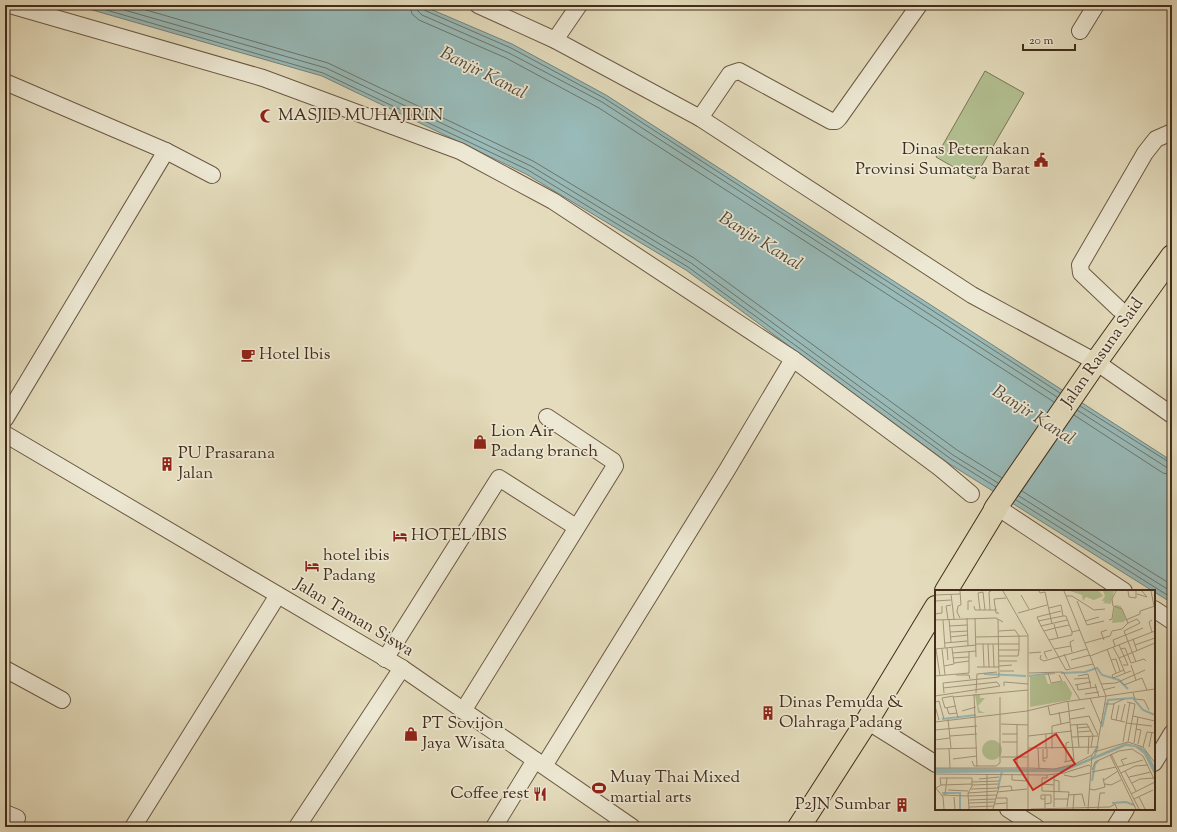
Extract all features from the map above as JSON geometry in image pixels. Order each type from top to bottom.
[{"type":"main road","name":"Jalan Rasuna Said","points":[[947,590],[996,508],[1093,367],[1171,260]]},
{"type":"main road","points":[[799,827],[868,721],[935,610]]},
{"type":"street","points":[[10,5],[263,78],[460,151],[552,201],[793,359],[940,468],[971,494]]},
{"type":"street","points":[[478,5],[556,40],[700,118],[972,295],[1172,416]]},
{"type":"street","points":[[556,40],[579,5]]},
{"type":"street","points":[[700,118],[730,74],[739,71],[831,121],[838,120],[919,5]]},
{"type":"street","points":[[1080,31],[1096,5]]},
{"type":"street","points":[[5,82],[166,151],[212,175]]},
{"type":"street","points":[[1119,309],[1084,277],[1079,271],[1080,265],[1145,153],[1156,139],[1172,132]]},
{"type":"street","points":[[5,419],[166,151]]},
{"type":"street","points":[[494,827],[539,763],[727,470],[793,359]]},
{"type":"street","points":[[463,711],[615,464],[547,416]]},
{"type":"street","name":"Jalan Taman Siswa","points":[[5,434],[402,668],[632,827]]},
{"type":"street","points":[[385,658],[498,478],[576,527]]},
{"type":"street","points":[[996,508],[1122,590]]},
{"type":"street","points":[[133,827],[278,595]]},
{"type":"street","points":[[1155,611],[1172,621]]},
{"type":"street","points":[[297,827],[402,668]]},
{"type":"street","points":[[5,670],[62,700]]},
{"type":"street","points":[[868,721],[935,763]]},
{"type":"street","points":[[1155,761],[1172,733]]},
{"type":"street","points":[[1010,810],[1036,827]]},
{"type":"street","points":[[1115,827],[1125,810]]},
{"type":"green space","points":[[985,71],[1024,93],[974,179],[936,157]]},
{"type":"water","name":"Banjir Kanal","points":[[75,5],[421,5],[512,44],[606,95],[1172,461],[1172,603],[1155,592],[1155,590],[1151,590],[948,463],[686,270],[526,174],[322,76]]},
{"type":"place","name":"MASJID MUHAJIRIN","points":[[267,116]]},
{"type":"place","name":"Dinas Peternakan Provinsi Sumatera Barat","points":[[1041,160]]},
{"type":"place","name":"Hotel Ibis","points":[[248,355]]},
{"type":"place","name":"Lion Air Padang branch","points":[[480,442]]},
{"type":"place","name":"PU Prasarana Jalan","points":[[167,464]]},
{"type":"place","name":"HOTEL IBIS","points":[[400,536]]},
{"type":"place","name":"hotel ibis Padang","points":[[312,566]]},
{"type":"place","name":"Dinas Pemuda & Olahraga Padang","points":[[768,713]]},
{"type":"place","name":"PT Sovijon Jaya Wisata","points":[[411,734]]},
{"type":"place","name":"Muay Thai Mixed martial arts","points":[[599,788]]},
{"type":"place","name":"Coffee rest","points":[[540,794]]},
{"type":"place","name":"P2JN Sumbar","points":[[902,805]]}]
